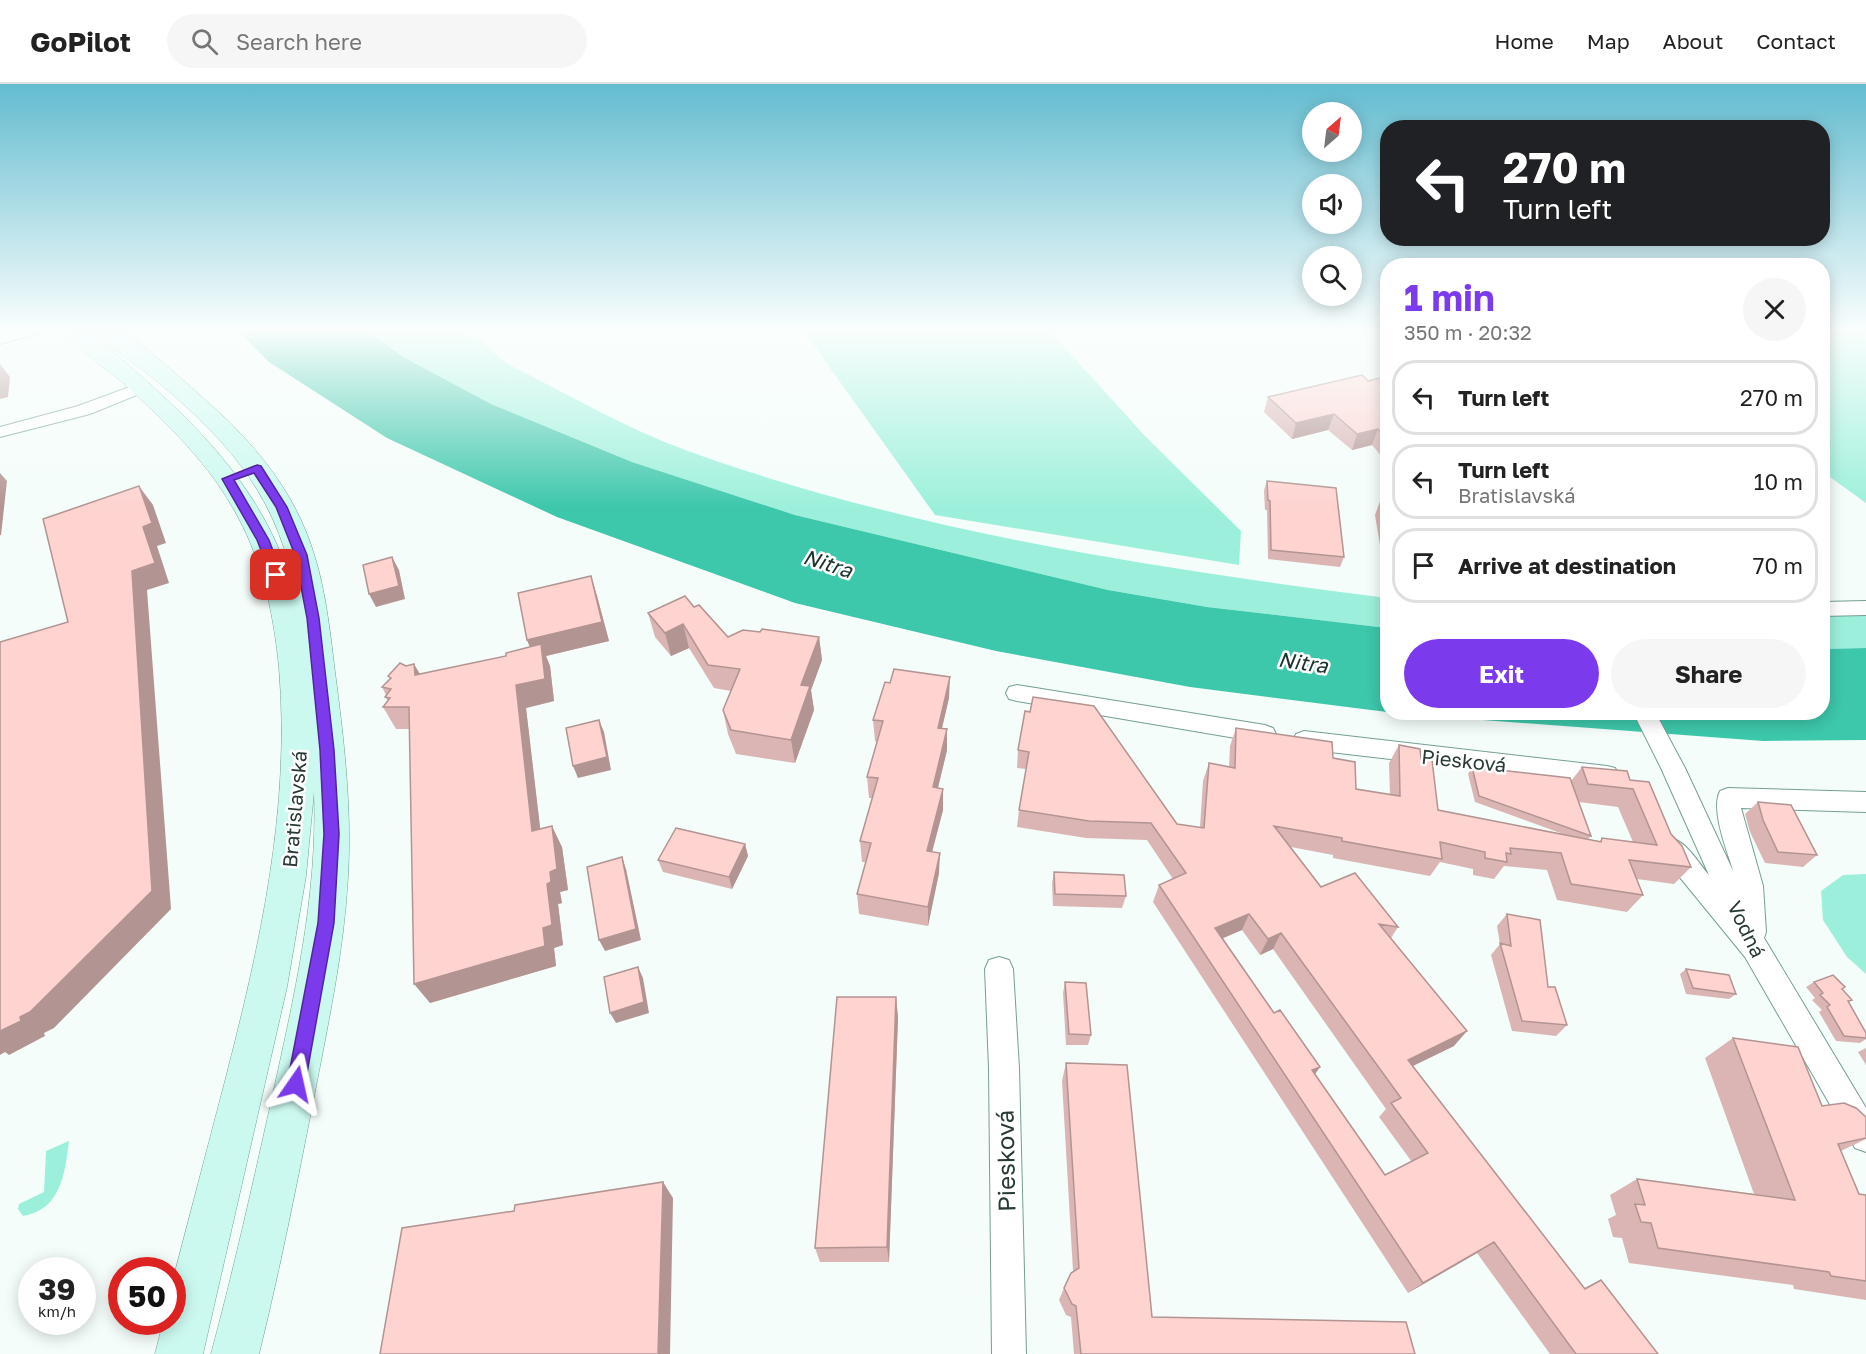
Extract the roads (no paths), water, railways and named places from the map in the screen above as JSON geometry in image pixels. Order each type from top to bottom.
[{"type":"main road","name":"Bratislavská","points":[[157,389],[183,425],[281,507],[301,555],[313,618],[328,762],[331,834],[326,923],[255,1282],[235,1354]]},
{"type":"main road","name":"Bratislavská","points":[[178,1354],[268,987],[295,838],[300,758],[298,698],[293,661],[283,601],[273,566],[251,517],[242,474],[224,428],[182,389]]},
{"type":"main road","points":[[285,902],[306,928],[274,1113],[286,1130]]},
{"type":"street","points":[[0,432],[84,410],[124,389]]},
{"type":"street","points":[[1830,609],[1866,609]]},
{"type":"street","name":"Piesková","points":[[1017,693],[1254,733],[1419,755],[1616,776],[1626,781]]},
{"type":"street","name":"Vodná","points":[[1648,720],[1755,948],[1866,1137]]},
{"type":"street","points":[[1755,948],[1750,886],[1729,812],[1728,798],[1866,802]]},
{"type":"street","points":[[1658,822],[1666,843],[1755,948]]},
{"type":"street","name":"Piesková","points":[[999,969],[1004,1068],[1009,1354]]},
{"type":"water","name":"Nitra","points":[[311,389],[463,389],[491,404],[632,462],[795,515],[1108,590],[1207,607],[1380,627],[1380,711],[1190,687],[996,651],[795,603],[557,517],[387,438]]},
{"type":"water","points":[[1866,648],[1866,740],[1763,741],[1482,720],[1830,720],[1830,649]]}]
